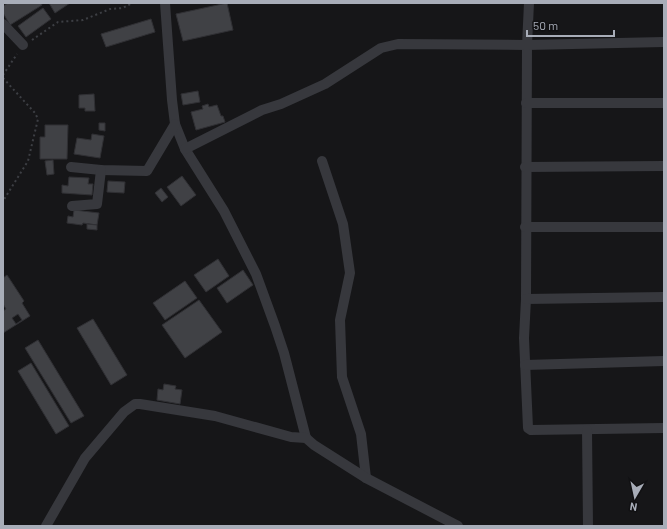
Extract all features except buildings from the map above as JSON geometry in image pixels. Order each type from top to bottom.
[{"type":"street","points":[[165,3],[175,124],[184,149],[224,211],[256,274],[284,353],[306,438],[314,445],[366,478],[458,526]]},
{"type":"street","points":[[529,3],[526,45],[526,299],[524,338],[527,425],[529,429],[587,430],[664,428]]},
{"type":"street","points":[[3,24],[23,45]]},
{"type":"street","points":[[184,149],[262,110],[281,104],[325,84],[381,48],[398,44],[526,45],[664,42]]},
{"type":"street","points":[[526,103],[664,103]]},
{"type":"street","points":[[71,167],[100,170],[147,171],[175,124]]},
{"type":"street","points":[[322,160],[342,224],[350,273],[340,320],[342,377],[361,434],[366,478]]},
{"type":"street","points":[[526,167],[664,166]]},
{"type":"street","points":[[72,206],[97,204],[100,170]]},
{"type":"street","points":[[526,227],[664,227]]},
{"type":"street","points":[[526,299],[664,297]]},
{"type":"street","points":[[525,365],[664,361]]},
{"type":"street","points":[[46,526],[85,458],[124,412],[135,404],[215,416],[291,437],[306,438]]},
{"type":"street","points":[[587,430],[588,526]]},
{"type":"path","points":[[3,201],[28,161],[38,119],[35,113],[3,77],[23,45],[58,22],[83,20],[110,9],[123,8],[132,3]]}]
